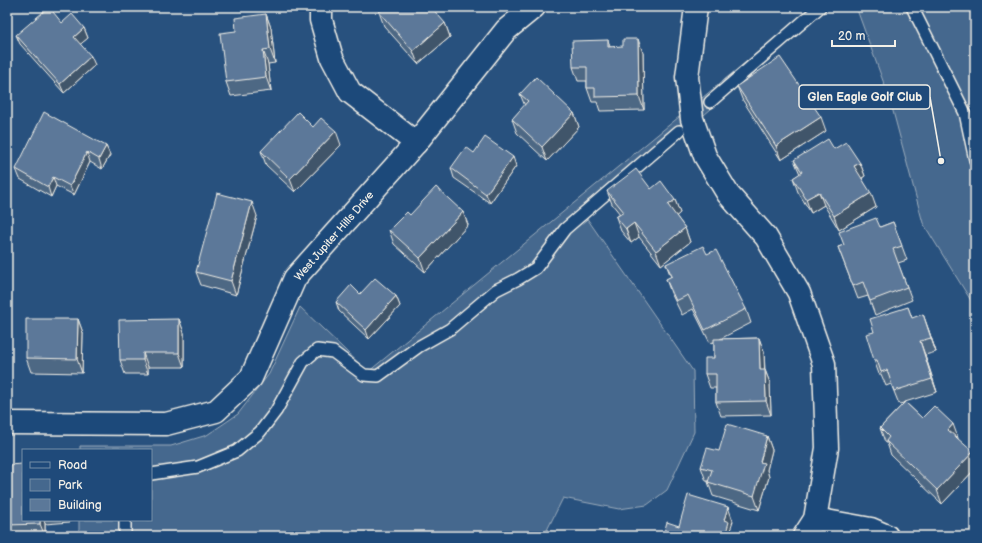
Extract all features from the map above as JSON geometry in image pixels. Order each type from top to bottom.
[{"type":"street","points":[[322,7],[321,20],[332,58],[350,92],[416,143]]},
{"type":"street","name":"West Jupiter Hills Drive","points":[[7,423],[166,424],[216,411],[251,378],[295,278],[416,143],[506,30],[534,7]]},
{"type":"street","points":[[696,7],[687,77],[692,119],[705,156],[728,194],[766,237],[799,294],[824,364],[827,448],[810,527],[871,529],[888,536]]},
{"type":"lane","points":[[710,102],[820,7]]},
{"type":"lane","points":[[912,7],[965,113],[975,160]]},
{"type":"lane","points":[[152,474],[198,467],[237,451],[260,432],[276,411],[303,362],[316,350],[333,352],[364,375],[378,376],[418,347],[450,329],[496,290],[518,280],[536,268],[565,230],[679,131]]},
{"type":"lane","points":[[124,521],[125,536]]},
{"type":"green space","points":[[813,7],[829,7],[586,217],[693,371],[694,432],[667,490],[647,505],[619,509],[563,498],[544,536],[79,536],[79,521],[152,521],[152,449],[80,449],[80,446],[171,446],[207,435],[238,414],[269,374],[300,307],[368,372]]},
{"type":"green space","points":[[856,7],[975,7],[975,307],[923,223],[890,100]]},
{"type":"building","points":[[49,7],[62,23],[72,14],[84,28],[74,37],[91,56],[60,84],[16,35]]},
{"type":"building","points":[[385,7],[431,7],[445,23],[413,51],[379,12]]},
{"type":"building","points":[[266,14],[270,49],[263,50],[266,77],[226,82],[220,33],[236,31],[235,18]]},
{"type":"building","points":[[623,39],[638,39],[639,96],[595,97],[595,88],[587,88],[587,67],[573,67],[572,41],[608,40],[608,47],[623,46]]},
{"type":"building","points":[[780,57],[821,117],[776,146],[737,86]]},
{"type":"building","points":[[536,77],[574,113],[542,147],[512,119],[528,101],[520,94]]},
{"type":"building","points":[[44,112],[106,146],[99,159],[87,152],[70,186],[53,177],[48,187],[16,169]]},
{"type":"building","points":[[298,112],[313,127],[321,118],[336,131],[290,179],[261,151]]},
{"type":"building","points":[[485,137],[513,157],[486,194],[451,168],[466,147],[474,153]]},
{"type":"building","points":[[828,139],[834,149],[846,142],[860,163],[854,166],[871,193],[834,216],[819,192],[806,199],[793,178],[802,172],[794,160]]},
{"type":"building","points":[[636,169],[651,189],[661,181],[675,200],[668,205],[685,228],[656,251],[634,223],[626,229],[616,217],[624,212],[607,191]]},
{"type":"building","points":[[436,187],[463,212],[420,258],[389,230],[407,212],[410,215]]},
{"type":"building","points":[[217,193],[252,202],[231,281],[196,272]]},
{"type":"building","points":[[876,218],[880,227],[893,222],[902,246],[893,249],[907,287],[870,301],[863,282],[853,286],[838,247],[844,245],[839,232]]},
{"type":"building","points":[[703,246],[707,254],[716,250],[746,309],[705,330],[688,295],[676,301],[666,279],[672,276],[666,264]]},
{"type":"building","points":[[375,278],[396,296],[366,330],[336,302],[351,285],[360,294]]},
{"type":"building","points":[[908,307],[912,318],[923,314],[931,338],[920,341],[932,379],[894,391],[887,370],[881,372],[877,360],[874,360],[866,334],[874,332],[870,319]]},
{"type":"building","points":[[26,319],[78,319],[77,359],[26,358]]},
{"type":"building","points":[[179,319],[179,353],[143,353],[143,360],[120,360],[119,320]]},
{"type":"building","points":[[759,338],[760,370],[765,370],[766,401],[716,402],[716,374],[705,374],[705,358],[714,358],[714,339]]},
{"type":"building","points":[[905,402],[922,418],[934,406],[953,424],[948,430],[973,452],[937,490],[886,441],[889,437],[880,428]]},
{"type":"building","points":[[727,424],[767,436],[760,462],[764,463],[754,496],[708,482],[712,470],[701,467],[707,448],[719,451]]},
{"type":"building","points":[[22,464],[22,521],[40,521],[40,524],[7,525],[7,465]]},
{"type":"building","points":[[688,495],[728,507],[724,520],[729,522],[725,536],[663,536],[667,522],[679,526]]},
{"type":"place","name":"Glen Eagle Golf Club","points":[[941,161]]}]
